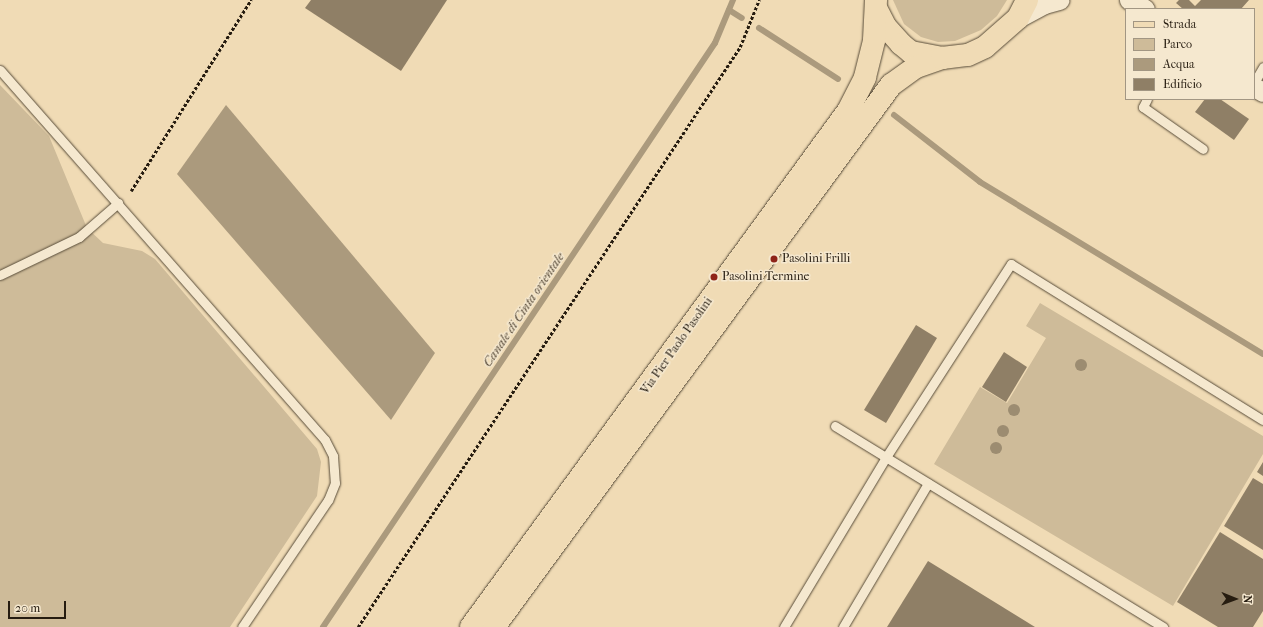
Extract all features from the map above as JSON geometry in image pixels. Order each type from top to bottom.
[{"type":"main road","name":"Via Pier Paolo Pasolini","points":[[877,5],[885,26],[901,44],[911,52],[942,58]]},
{"type":"main road","name":"Via Pier Paolo Pasolini","points":[[471,627],[848,111],[865,77],[877,5]]},
{"type":"main road","name":"Via Pier Paolo Pasolini","points":[[494,627],[891,85],[916,67],[942,58],[968,55],[985,47],[1023,9]]},
{"type":"street","points":[[1023,9],[1059,0]]},
{"type":"street","points":[[1129,0],[1143,8]]},
{"type":"lane","points":[[1258,85],[1263,67]]},
{"type":"lane","points":[[0,70],[320,434],[333,456],[336,470],[332,492],[242,627]]},
{"type":"lane","points":[[1147,100],[1142,107],[1202,148]]},
{"type":"lane","points":[[0,275],[78,237],[118,203]]},
{"type":"lane","points":[[784,627],[886,457],[1011,264],[1263,420]]},
{"type":"lane","points":[[835,426],[1163,627]]},
{"type":"lane","points":[[843,627],[928,483]]},
{"type":"path","points":[[131,191],[251,0]]},
{"type":"path","points":[[358,627],[740,47],[759,0]]},
{"type":"green space","points":[[893,0],[1007,0],[997,16],[981,30],[955,41],[938,42],[921,37],[904,24]]},
{"type":"green space","points":[[0,85],[49,136],[87,228],[103,243],[142,251],[155,259],[317,449],[321,462],[317,496],[230,627],[0,627]]},
{"type":"green space","points":[[1040,303],[1263,436],[1263,454],[1173,606],[934,464],[980,387],[1007,403],[1046,338],[1026,326]]},
{"type":"water","points":[[226,105],[435,353],[391,420],[177,174]]},
{"type":"building","points":[[311,0],[447,0],[401,71],[305,8]]},
{"type":"building","points":[[1179,0],[1189,0],[1195,6],[1201,0],[1249,0],[1242,8],[1182,8],[1176,3]]},
{"type":"building","points":[[1204,100],[1221,100],[1249,119],[1234,140],[1195,112]]},
{"type":"building","points":[[916,325],[937,338],[886,423],[864,410]]},
{"type":"building","points":[[1004,352],[1027,367],[1006,402],[982,387]]},
{"type":"building","points":[[1263,462],[1263,476],[1257,472]]},
{"type":"building","points":[[1253,478],[1263,484],[1263,550],[1224,526]]},
{"type":"building","points":[[1220,532],[1263,559],[1263,611],[1253,627],[1218,627],[1177,602]]},
{"type":"building","points":[[928,561],[1035,627],[887,627]]},
{"type":"waterway","name":"Canale di Cinta orientale","points":[[323,627],[715,43],[733,0]]},
{"type":"waterway","points":[[729,10],[742,18]]},
{"type":"waterway","points":[[759,28],[838,79]]},
{"type":"waterway","points":[[894,115],[980,182],[1263,354]]},
{"type":"place","name":"Pasolini Frilli","points":[[774,259]]},
{"type":"place","name":"Pasolini Termine","points":[[714,277]]}]
